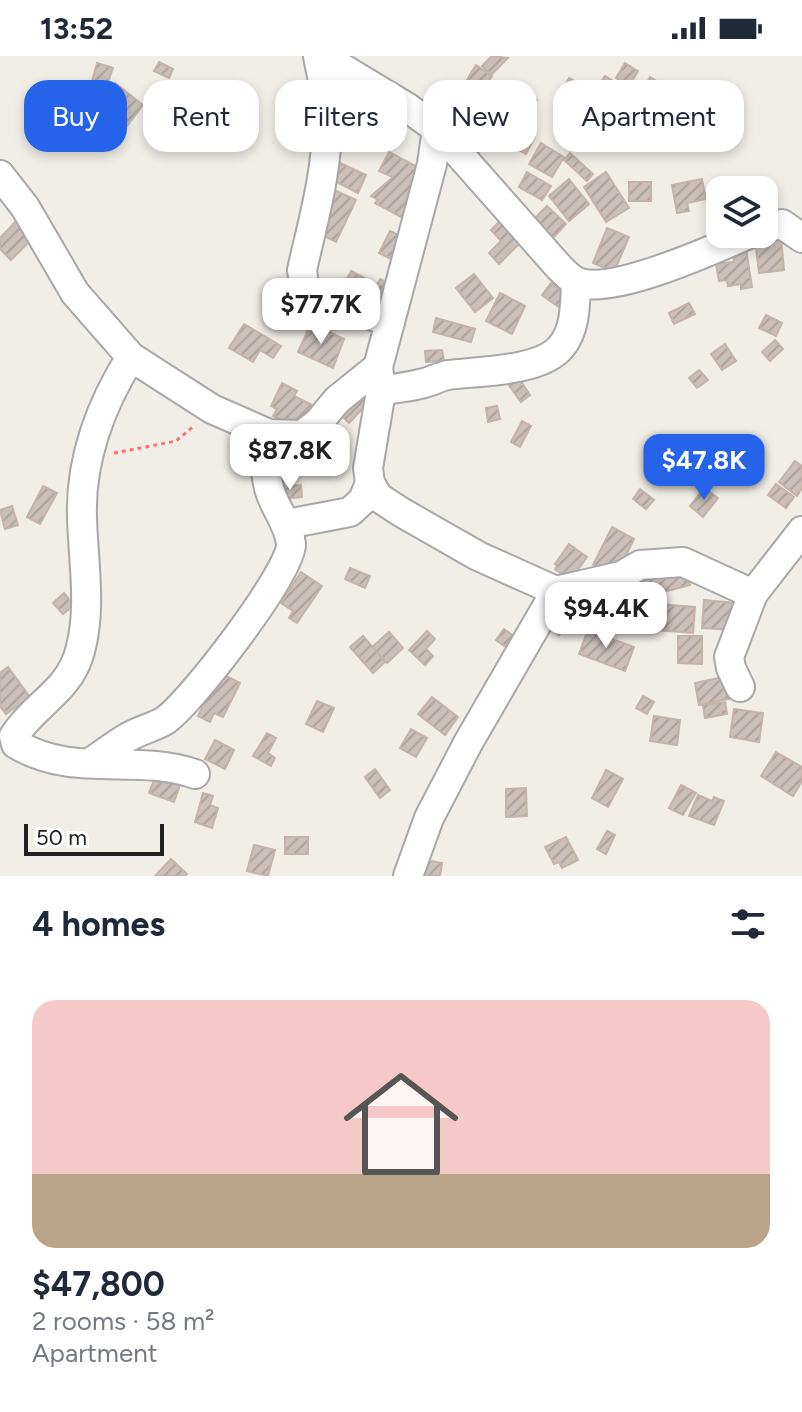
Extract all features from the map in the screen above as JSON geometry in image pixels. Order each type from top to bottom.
[{"type":"street","points":[[320,56],[423,119]]},
{"type":"street","points":[[320,56],[327,108],[327,141],[324,176],[302,270],[304,285],[312,294],[390,322]]},
{"type":"street","points":[[434,152],[390,322],[380,379],[368,468],[370,483],[378,497],[517,576],[556,591],[621,576],[640,565],[683,562],[753,594]]},
{"type":"street","points":[[457,152],[558,266],[576,282],[599,285],[644,275],[713,248]]},
{"type":"street","points":[[0,175],[25,207],[75,293],[131,357],[212,409],[269,434],[302,435],[318,423],[337,400],[380,379],[422,383],[444,376],[523,366],[546,359],[559,349],[567,337],[574,316],[576,282]]},
{"type":"street","points":[[778,225],[782,224],[802,238]]},
{"type":"street","points":[[131,357],[110,392],[88,456],[82,497],[87,584],[81,649],[71,676],[63,687],[22,723],[8,754],[112,766],[173,766],[195,774]]},
{"type":"street","points":[[90,763],[126,738],[166,721],[252,618],[280,572],[292,548],[287,524],[276,506],[268,481],[269,434]]},
{"type":"street","points":[[287,524],[350,512],[363,500],[370,483]]},
{"type":"street","points":[[740,687],[729,657],[753,594],[802,531]]},
{"type":"street","points":[[408,876],[429,818],[461,755],[556,591]]},
{"type":"path","points":[[88,456],[176,441],[212,409]]},
{"type":"building","points":[[492,56],[508,58],[491,75],[482,66]]},
{"type":"building","points":[[159,62],[173,69],[169,78],[154,71]]},
{"type":"building","points":[[97,63],[113,68],[109,80],[92,80]]},
{"type":"building","points":[[625,63],[638,71],[633,80],[616,78]]},
{"type":"building","points":[[476,65],[492,76],[490,80],[467,80]]},
{"type":"building","points":[[127,92],[143,105],[127,126]]},
{"type":"building","points":[[541,143],[564,157],[552,177],[529,164]]},
{"type":"building","points":[[389,152],[425,171],[407,215],[403,213],[401,217],[375,203],[378,200],[371,196],[393,177],[379,171]]},
{"type":"building","points":[[570,153],[593,174],[587,181],[564,160]]},
{"type":"building","points":[[340,163],[366,175],[358,193],[333,180]]},
{"type":"building","points":[[527,172],[551,186],[542,200],[519,187]]},
{"type":"building","points":[[606,172],[629,208],[606,222],[584,187]]},
{"type":"building","points":[[569,179],[589,204],[569,221],[549,196]]},
{"type":"building","points":[[702,179],[706,199],[687,203],[689,211],[677,213],[672,185]]},
{"type":"building","points":[[629,182],[651,182],[651,201],[629,201]]},
{"type":"building","points":[[334,190],[356,200],[336,242],[314,231]]},
{"type":"building","points":[[547,206],[566,224],[553,238],[534,219]]},
{"type":"building","points":[[19,218],[36,235],[11,260],[0,249],[0,238]]},
{"type":"building","points":[[502,219],[523,240],[499,264],[489,253],[501,241],[491,230]]},
{"type":"building","points":[[607,228],[629,237],[614,272],[593,263]]},
{"type":"building","points":[[390,231],[409,240],[397,262],[379,253]]},
{"type":"building","points":[[778,237],[781,237],[784,270],[759,273],[756,248],[778,248]]},
{"type":"building","points":[[746,249],[752,287],[741,289],[741,284],[728,286],[727,280],[719,281],[716,264],[734,262],[733,251]]},
{"type":"building","points":[[351,271],[376,284],[366,303],[341,291]]},
{"type":"building","points":[[474,274],[493,298],[475,312],[456,288]]},
{"type":"building","points":[[380,279],[394,286],[386,304],[372,297]]},
{"type":"building","points":[[551,283],[572,298],[563,310],[542,295]]},
{"type":"building","points":[[500,293],[525,306],[512,334],[486,321]]},
{"type":"building","points":[[689,303],[695,314],[674,324],[669,313]]},
{"type":"building","points":[[766,315],[782,323],[776,336],[759,328]]},
{"type":"building","points":[[436,318],[475,329],[471,342],[433,332]]},
{"type":"building","points":[[311,323],[344,339],[333,368],[298,352]]},
{"type":"building","points":[[244,324],[281,346],[273,358],[260,350],[253,362],[229,348]]},
{"type":"building","points":[[775,340],[783,349],[770,361],[762,352]]},
{"type":"building","points":[[725,344],[736,361],[722,370],[711,354]]},
{"type":"building","points":[[442,350],[444,361],[426,362],[425,351]]},
{"type":"building","points":[[699,370],[708,380],[697,388],[689,378]]},
{"type":"building","points":[[518,377],[530,395],[521,402],[508,384]]},
{"type":"building","points":[[282,383],[297,391],[294,396],[312,405],[304,422],[296,428],[273,416],[277,409],[271,406]]},
{"type":"building","points":[[356,390],[369,402],[349,423],[336,410]]},
{"type":"building","points":[[497,406],[500,419],[488,422],[486,408]]},
{"type":"building","points":[[522,421],[531,426],[520,447],[511,442]]},
{"type":"building","points":[[744,448],[753,461],[735,474],[725,461]]},
{"type":"building","points":[[795,461],[802,466],[802,488],[797,496],[779,482]]},
{"type":"building","points":[[776,484],[794,497],[786,508],[768,495]]},
{"type":"building","points":[[301,485],[302,497],[278,499],[278,487]]},
{"type":"building","points":[[43,486],[57,493],[40,524],[27,517]]},
{"type":"building","points":[[704,488],[718,498],[703,517],[690,506]]},
{"type":"building","points":[[640,489],[654,500],[646,509],[633,499]]},
{"type":"building","points":[[12,506],[18,525],[5,529],[0,510]]},
{"type":"building","points":[[612,527],[634,539],[616,576],[593,565]]},
{"type":"building","points":[[569,544],[587,557],[573,577],[555,569],[555,564]]},
{"type":"building","points":[[350,568],[370,576],[365,588],[345,579]]},
{"type":"building","points":[[686,569],[690,585],[633,600],[629,584]]},
{"type":"building","points":[[301,572],[322,586],[297,623],[289,618],[293,611],[281,603]]},
{"type":"building","points":[[64,593],[74,605],[63,614],[53,603]]},
{"type":"building","points":[[704,600],[735,603],[733,630],[702,628]]},
{"type":"building","points":[[658,604],[695,607],[693,633],[656,630]]},
{"type":"building","points":[[565,605],[576,613],[559,635],[548,627]]},
{"type":"building","points":[[616,611],[641,619],[637,631],[612,623]]},
{"type":"building","points":[[504,629],[518,639],[510,650],[496,640]]},
{"type":"building","points":[[588,630],[634,647],[625,671],[579,654]]},
{"type":"building","points":[[427,631],[435,639],[426,649],[433,656],[425,665],[409,650]]},
{"type":"building","points":[[389,632],[403,648],[387,663],[372,647]]},
{"type":"building","points":[[363,636],[385,662],[373,673],[350,647]]},
{"type":"building","points":[[678,636],[702,636],[702,664],[678,663]]},
{"type":"building","points":[[8,667],[30,697],[6,714],[0,706],[0,673]]},
{"type":"building","points":[[218,672],[240,683],[223,717],[214,713],[210,722],[198,716],[205,701],[199,697]]},
{"type":"building","points":[[728,676],[733,698],[699,705],[695,683]]},
{"type":"building","points":[[643,696],[654,702],[647,714],[636,708]]},
{"type":"building","points":[[432,697],[458,717],[445,735],[418,714]]},
{"type":"building","points":[[317,701],[334,708],[323,732],[306,724]]},
{"type":"building","points":[[725,702],[727,714],[705,718],[703,705]]},
{"type":"building","points":[[734,709],[763,713],[759,742],[730,737]]},
{"type":"building","points":[[654,716],[680,720],[677,745],[650,741]]},
{"type":"building","points":[[411,729],[427,738],[416,757],[400,748]]},
{"type":"building","points":[[267,733],[276,738],[268,753],[275,758],[271,766],[253,756]]},
{"type":"building","points":[[215,740],[234,750],[225,769],[205,759]]},
{"type":"building","points":[[776,752],[802,767],[802,781],[793,796],[761,776]]},
{"type":"building","points":[[375,769],[390,790],[380,798],[365,777]]},
{"type":"building","points":[[158,770],[182,779],[174,802],[149,793]]},
{"type":"building","points":[[606,770],[623,779],[608,807],[592,798]]},
{"type":"building","points":[[681,785],[696,793],[683,815],[669,808]]},
{"type":"building","points":[[526,788],[527,816],[506,817],[506,789]]},
{"type":"building","points":[[203,793],[213,796],[210,805],[218,808],[212,828],[195,822]]},
{"type":"building","points":[[698,795],[712,801],[714,797],[724,801],[714,825],[689,816]]},
{"type":"building","points":[[607,831],[615,835],[606,854],[597,849]]},
{"type":"building","points":[[285,837],[308,837],[308,854],[285,854]]},
{"type":"building","points":[[566,837],[578,860],[562,868],[559,862],[554,864],[545,847]]},
{"type":"building","points":[[254,845],[275,850],[268,876],[247,871]]},
{"type":"building","points":[[171,859],[187,874],[155,876]]},
{"type":"building","points":[[420,859],[442,863],[440,876],[416,876]]}]
